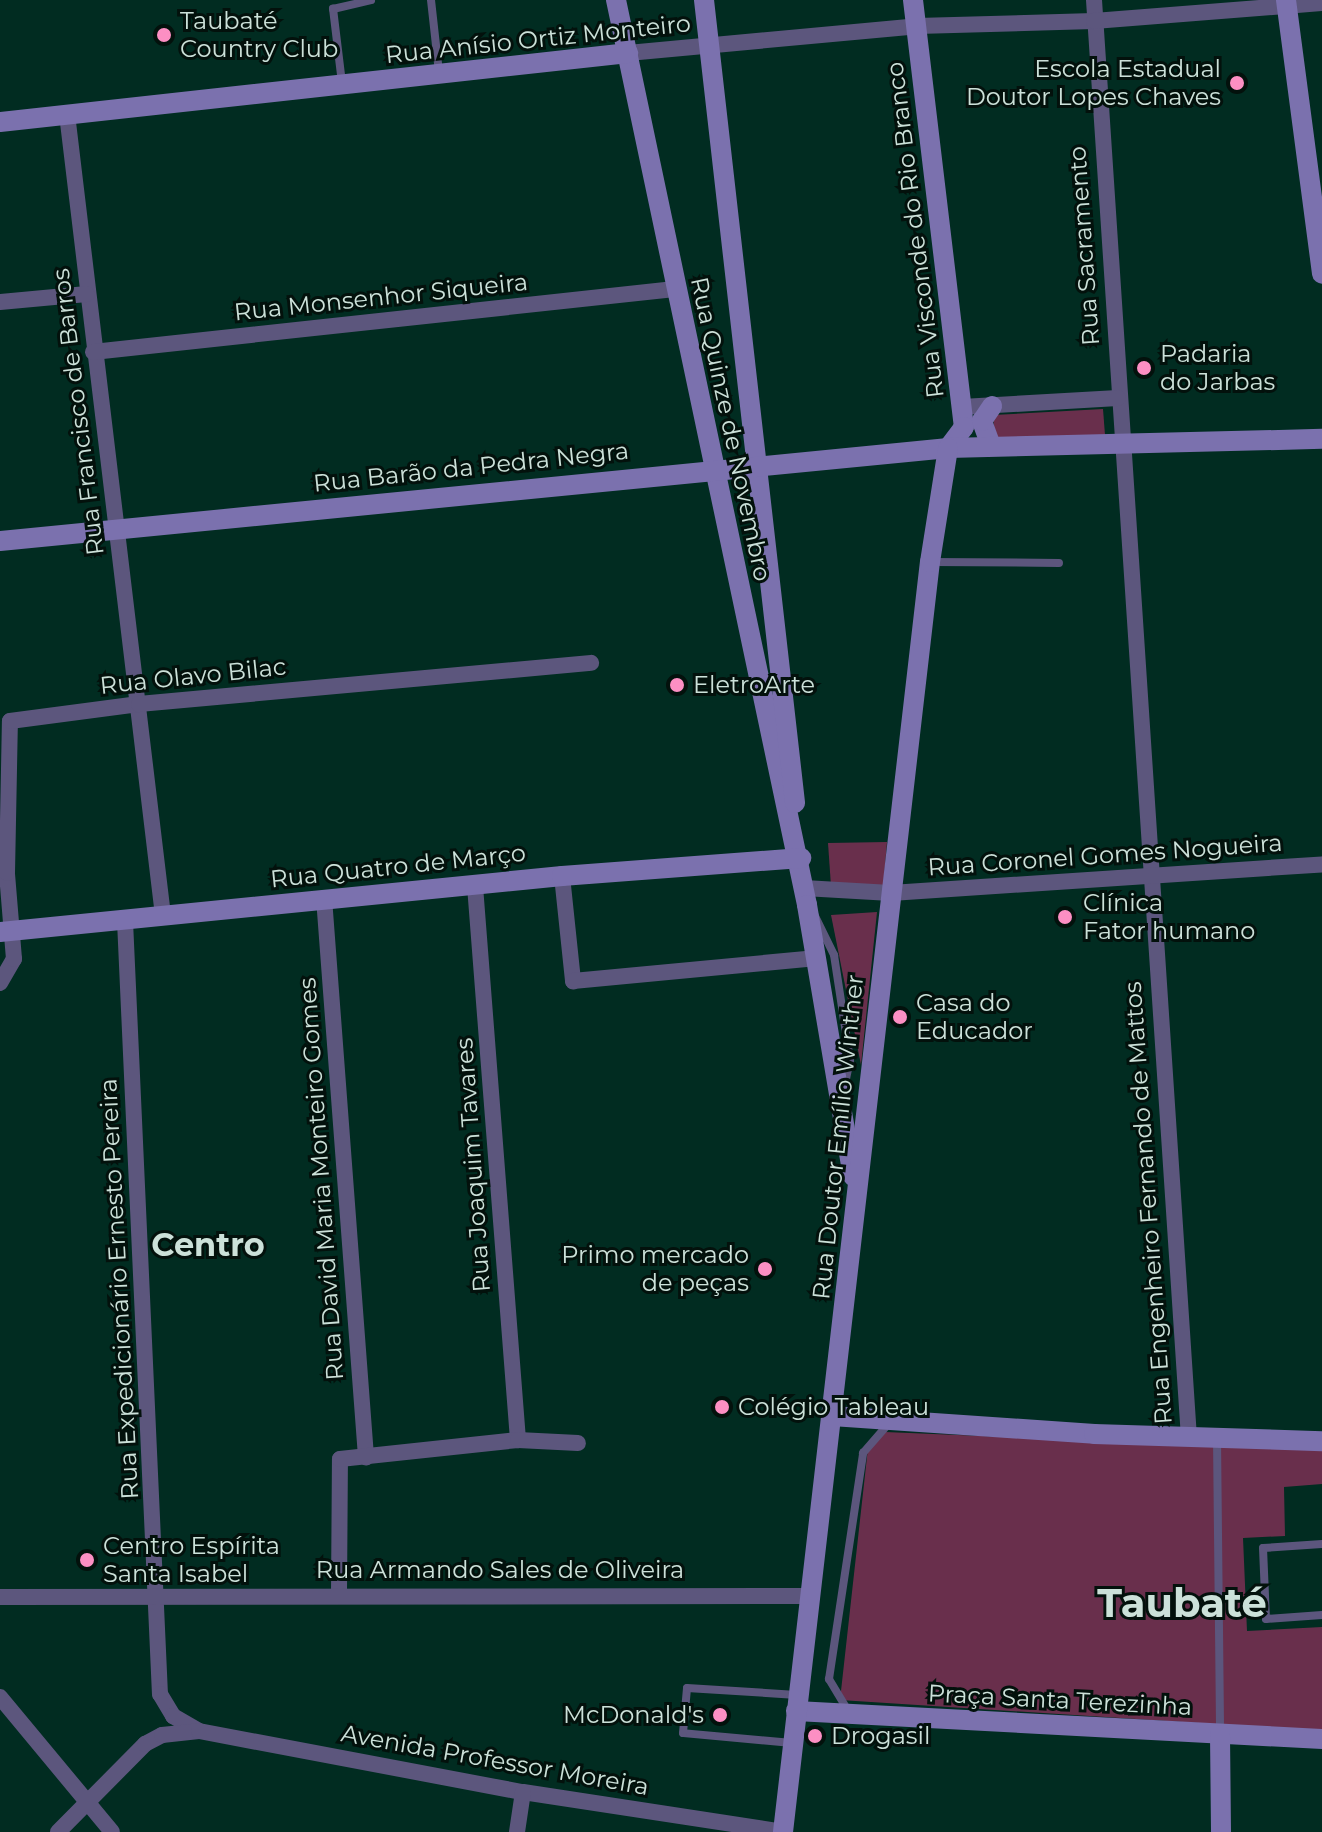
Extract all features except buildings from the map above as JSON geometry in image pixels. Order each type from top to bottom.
[{"type":"main road","name":"Rua Quinze de Novembro","points":[[616,0],[801,876],[858,1204]]},
{"type":"main road","points":[[704,0],[801,876]]},
{"type":"main road","name":"Rua Visconde do Rio Branco","points":[[913,0],[964,427],[948,448]]},
{"type":"main road","points":[[1286,2],[1322,274]]},
{"type":"main road","name":"Rua Anísio Ortiz Monteiro","points":[[0,122],[628,53]]},
{"type":"main road","points":[[991,446],[982,421],[992,406]]},
{"type":"main road","name":"Rua Barão da Pedra Negra","points":[[0,541],[948,448],[1121,440],[1322,439]]},
{"type":"main road","name":"Rua Doutor Emílio Winther","points":[[783,1832],[930,562],[948,448]]},
{"type":"main road","points":[[721,501],[735,490],[759,498]]},
{"type":"main road","name":"Rua Quatro de Março","points":[[7,932],[562,876],[801,876]]},
{"type":"main road","points":[[832,1416],[1322,1441]]},
{"type":"main road","name":"Praça Santa Terezinha","points":[[797,1703],[853,1715],[1322,1739]]},
{"type":"main road","points":[[1220,1735],[1221,1832]]},
{"type":"street","name":"Rua Sacramento","points":[[1094,0],[1121,440]]},
{"type":"street","name":"Rua Anísio Ortiz Monteiro","points":[[628,53],[708,49],[917,26],[1094,21],[1286,2],[1322,3]]},
{"type":"street","name":"Rua Francisco de Barros","points":[[67,114],[93,352],[163,916]]},
{"type":"street","name":"Rua Monsenhor Siqueira","points":[[93,352],[675,289]]},
{"type":"street","points":[[0,302],[87,294]]},
{"type":"street","points":[[962,407],[1118,398]]},
{"type":"street","name":"Rua Engenheiro Fernando de Mattos","points":[[1121,440],[1189,1436]]},
{"type":"street","name":"Rua Olavo Bilac","points":[[7,932],[10,721],[139,704],[591,663]]},
{"type":"street","name":"Rua Coronel Gomes Nogueira","points":[[891,893],[1322,864]]},
{"type":"street","points":[[562,876],[573,981],[817,958]]},
{"type":"street","name":"Rua Quatro de Março","points":[[801,876],[891,893]]},
{"type":"street","name":"Rua Joaquim Tavares","points":[[475,886],[518,1440]]},
{"type":"street","name":"Rua David Maria Monteiro Gomes","points":[[324,898],[366,1457]]},
{"type":"street","name":"Rua Expedicionário Ernesto Pereira","points":[[125,921],[158,1593],[160,1694],[173,1716],[199,1731]]},
{"type":"street","points":[[0,983],[14,959],[7,932]]},
{"type":"street","points":[[339,1594],[340,1459],[518,1440],[578,1443]]},
{"type":"street","name":"Rua Armando Sales de Oliveira","points":[[0,1597],[158,1593],[808,1596]]},
{"type":"street","points":[[0,1697],[112,1832]]},
{"type":"street","points":[[58,1832],[84,1800],[145,1744],[162,1735],[199,1731]]},
{"type":"street","name":"Avenida Professor Moreira","points":[[199,1731],[523,1792],[783,1832]]},
{"type":"street","points":[[517,1832],[523,1792]]},
{"type":"lane","points":[[343,84],[332,12],[340,2],[371,0]]},
{"type":"lane","points":[[431,0],[439,74]]},
{"type":"lane","points":[[930,562],[1059,563]]},
{"type":"lane","points":[[801,876],[834,955],[850,1060],[841,1097]]},
{"type":"lane","points":[[853,1715],[829,1679],[863,1453],[876,1432],[897,1418]]},
{"type":"lane","points":[[1217,1437],[1220,1735]]},
{"type":"lane","points":[[1322,1544],[1263,1548],[1266,1619],[1322,1615]]},
{"type":"lane","points":[[792,1743],[683,1733],[687,1688],[797,1703]]},
{"type":"shaded area","points":[[1103,409],[1105,435],[995,441],[993,415]]},
{"type":"shaded area","points":[[887,842],[883,889],[831,886],[828,843]]},
{"type":"shaded area","points":[[877,912],[861,1065],[831,915]]},
{"type":"shaded area","points":[[885,1432],[1322,1450],[1322,1484],[1284,1487],[1285,1536],[1243,1538],[1247,1631],[1322,1627],[1322,1731],[840,1700],[868,1448]]},
{"type":"place","name":"Taubaté Country Club","points":[[164,35]]},
{"type":"place","name":"Escola Estadual Doutor Lopes Chaves","points":[[1237,83]]},
{"type":"place","name":"Padaria do Jarbas","points":[[1144,368]]},
{"type":"place","name":"EletroArte","points":[[677,685]]},
{"type":"place","name":"Clínica Fator humano","points":[[1065,917]]},
{"type":"place","name":"Casa do Educador","points":[[900,1017]]},
{"type":"place","name":"Primo mercado de peças","points":[[765,1269]]},
{"type":"place","name":"Colégio Tableau","points":[[722,1407]]},
{"type":"place","name":"Centro Espírita Santa Isabel","points":[[87,1560]]},
{"type":"place","name":"McDonald's","points":[[720,1715]]},
{"type":"place","name":"Drogasil","points":[[815,1736]]},
{"type":"district","name":"Centro","points":[[208,1245]]},
{"type":"district","name":"Taubaté","points":[[1182,1603]]}]
